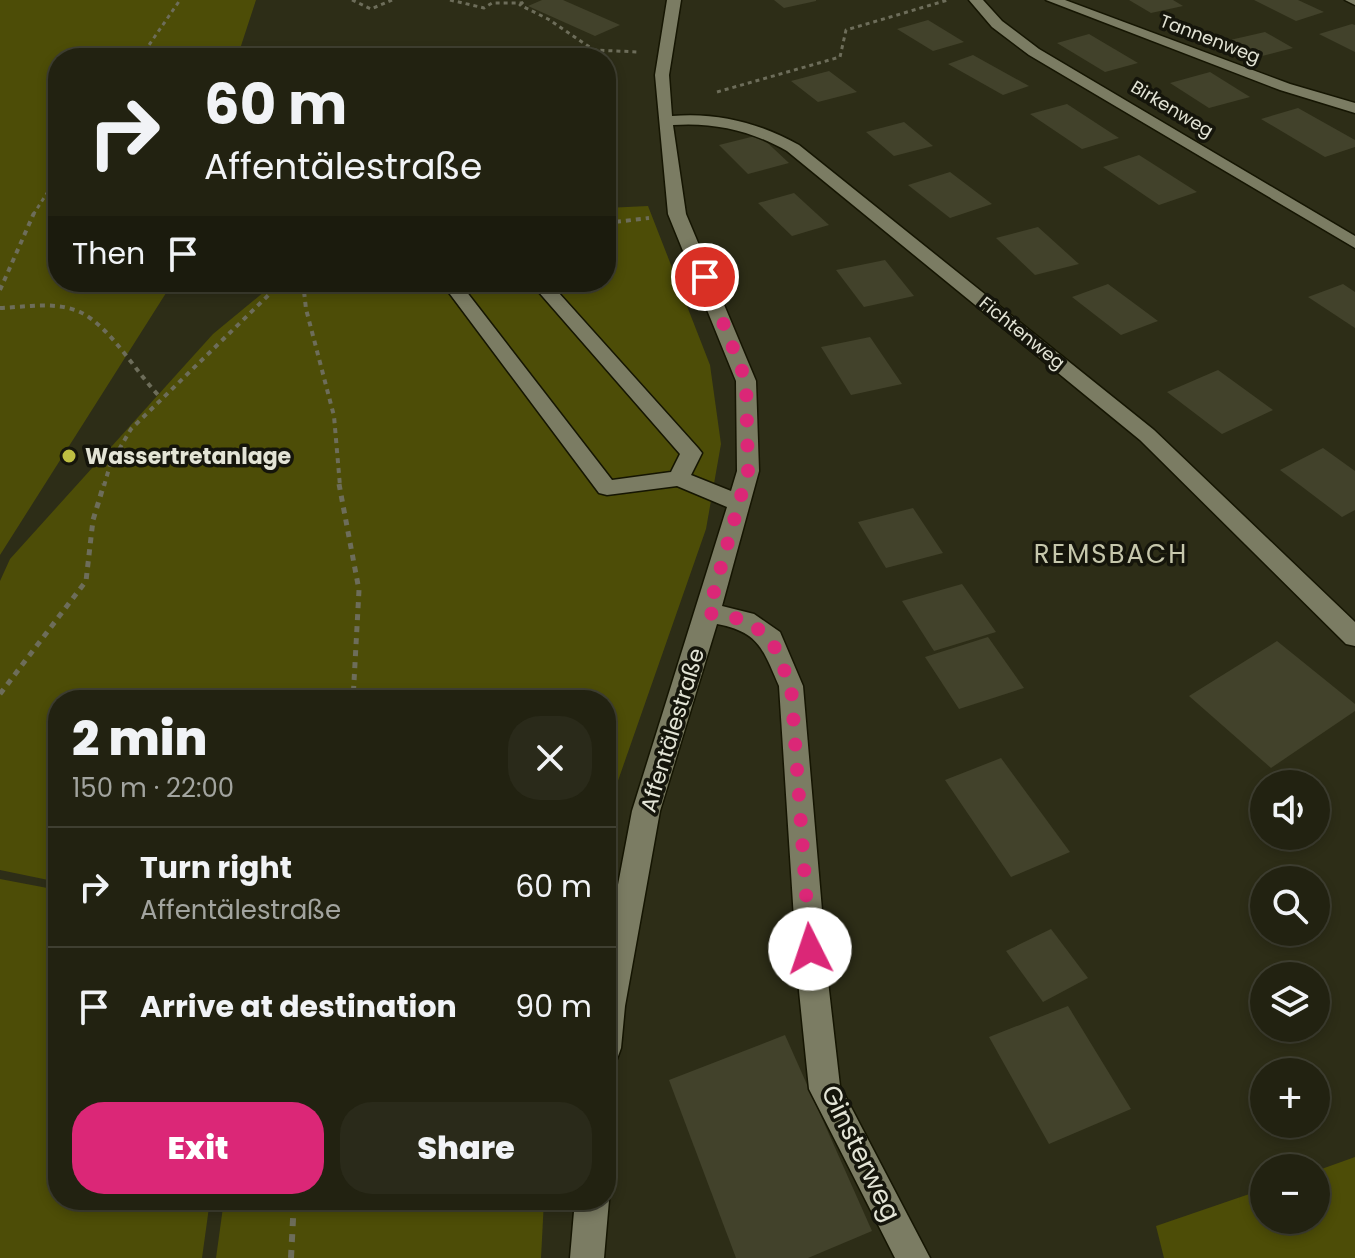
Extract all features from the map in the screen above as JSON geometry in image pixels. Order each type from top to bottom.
[{"type":"street","name":"Affentälestraße","points":[[616,974],[646,811],[708,613],[748,471],[746,381],[677,214],[662,75],[674,0]]},
{"type":"street","name":"Birkenweg","points":[[976,0],[997,24],[1034,52],[1355,243]]},
{"type":"street","name":"Tannenweg","points":[[1053,0],[1285,87],[1355,108]]},
{"type":"street","name":"Fichtenweg","points":[[665,121],[688,118],[733,124],[775,136],[793,148],[854,194],[1147,435],[1350,627]]},
{"type":"street","points":[[458,292],[607,488],[679,478],[739,503]]},
{"type":"street","points":[[548,292],[691,453],[679,478]]},
{"type":"street","name":"Ginsterweg","points":[[708,613],[746,620],[771,639],[791,686],[813,981],[825,1089],[913,1258]]},
{"type":"street","points":[[587,1258],[591,1210]]},
{"type":"path","points":[[147,48],[180,0]]},
{"type":"path","points":[[352,0],[371,9],[392,0]]},
{"type":"path","points":[[450,0],[484,8],[492,3],[523,2],[520,5],[548,19],[591,48]]},
{"type":"path","points":[[709,95],[840,57],[846,30],[949,0]]},
{"type":"path","points":[[616,51],[665,54]]},
{"type":"path","points":[[0,290],[37,206],[48,190]]},
{"type":"path","points":[[616,222],[677,214]]},
{"type":"path","points":[[0,694],[86,581],[93,520],[110,465],[131,429],[272,292]]},
{"type":"path","points":[[304,292],[334,416],[341,503],[359,590],[354,690]]},
{"type":"path","points":[[0,308],[50,306],[83,312],[117,348],[143,383],[161,398]]},
{"type":"path","points":[[291,1258],[293,1210]]},
{"type":"shaded area","points":[[0,0],[256,0],[240,48],[48,48],[48,292],[167,292],[0,555]]},
{"type":"shaded area","points":[[648,206],[710,365],[721,444],[706,529],[616,786],[616,690],[48,690],[48,880],[0,870],[0,581],[10,559],[213,334],[264,292],[616,292],[616,208]]},
{"type":"shaded area","points":[[0,879],[48,888],[48,1210],[209,1210],[202,1258],[0,1258]]},
{"type":"shaded area","points":[[1355,1157],[1355,1258],[1164,1258],[1156,1226],[1250,1194],[1250,1234],[1330,1234],[1330,1166]]},
{"type":"shaded area","points":[[223,1210],[543,1210],[541,1258],[216,1258]]},
{"type":"building","points":[[542,0],[563,0],[620,25],[595,36],[528,6]]},
{"type":"building","points":[[774,0],[816,0],[816,1],[784,8]]},
{"type":"building","points":[[1129,0],[1173,0],[1183,6],[1151,13]]},
{"type":"building","points":[[1254,0],[1298,0],[1324,12],[1296,21]]},
{"type":"building","points":[[928,20],[964,42],[933,51],[897,29]]},
{"type":"building","points":[[1355,25],[1355,52],[1319,34]]},
{"type":"building","points":[[1265,32],[1293,48],[1258,57],[1230,40]]},
{"type":"building","points":[[1089,34],[1138,63],[1105,72],[1057,43]]},
{"type":"building","points":[[973,55],[1029,86],[1003,95],[948,64]]},
{"type":"building","points":[[829,71],[857,92],[818,102],[791,81]]},
{"type":"building","points":[[1210,72],[1250,97],[1209,108],[1170,83]]},
{"type":"building","points":[[1067,104],[1119,138],[1082,149],[1030,114]]},
{"type":"building","points":[[1298,108],[1355,140],[1355,147],[1325,157],[1261,119]]},
{"type":"building","points":[[904,122],[933,146],[894,156],[866,132]]},
{"type":"building","points":[[759,135],[789,163],[748,174],[719,145]]},
{"type":"building","points":[[1139,155],[1197,192],[1159,205],[1103,167]]},
{"type":"building","points":[[950,172],[992,204],[950,218],[908,185]]},
{"type":"building","points":[[794,193],[829,225],[792,236],[758,203]]},
{"type":"building","points":[[1038,227],[1079,264],[1035,275],[996,238]]},
{"type":"building","points":[[885,260],[914,296],[864,307],[836,270]]},
{"type":"building","points":[[1108,284],[1158,321],[1121,335],[1072,297]]},
{"type":"building","points":[[1343,284],[1355,292],[1355,328],[1308,297]]},
{"type":"building","points":[[870,337],[902,384],[851,395],[821,347]]},
{"type":"building","points":[[1218,370],[1273,410],[1222,434],[1167,392]]},
{"type":"building","points":[[1323,448],[1355,471],[1355,510],[1342,517],[1280,470]]},
{"type":"building","points":[[913,508],[943,553],[886,568],[858,522]]},
{"type":"building","points":[[962,584],[996,632],[934,651],[902,601]]},
{"type":"building","points":[[988,637],[1024,688],[959,709],[925,657]]},
{"type":"building","points":[[1277,641],[1355,704],[1355,711],[1271,768],[1189,696]]},
{"type":"building","points":[[1001,758],[1070,852],[1011,877],[945,780]]},
{"type":"building","points":[[1051,929],[1088,978],[1043,1002],[1006,951]]},
{"type":"building","points":[[1068,1006],[1131,1109],[1049,1144],[989,1037]]},
{"type":"building","points":[[785,1035],[872,1231],[808,1258],[736,1258],[669,1080]]},
{"type":"place","name":"Wassertretanlage","points":[[69,456]]},
{"type":"district","name":"REMSBACH","points":[[1111,554]]},
{"type":"route","points":[[705,277],[746,381],[748,471],[708,613],[746,620],[771,639],[791,686],[810,949]]}]
